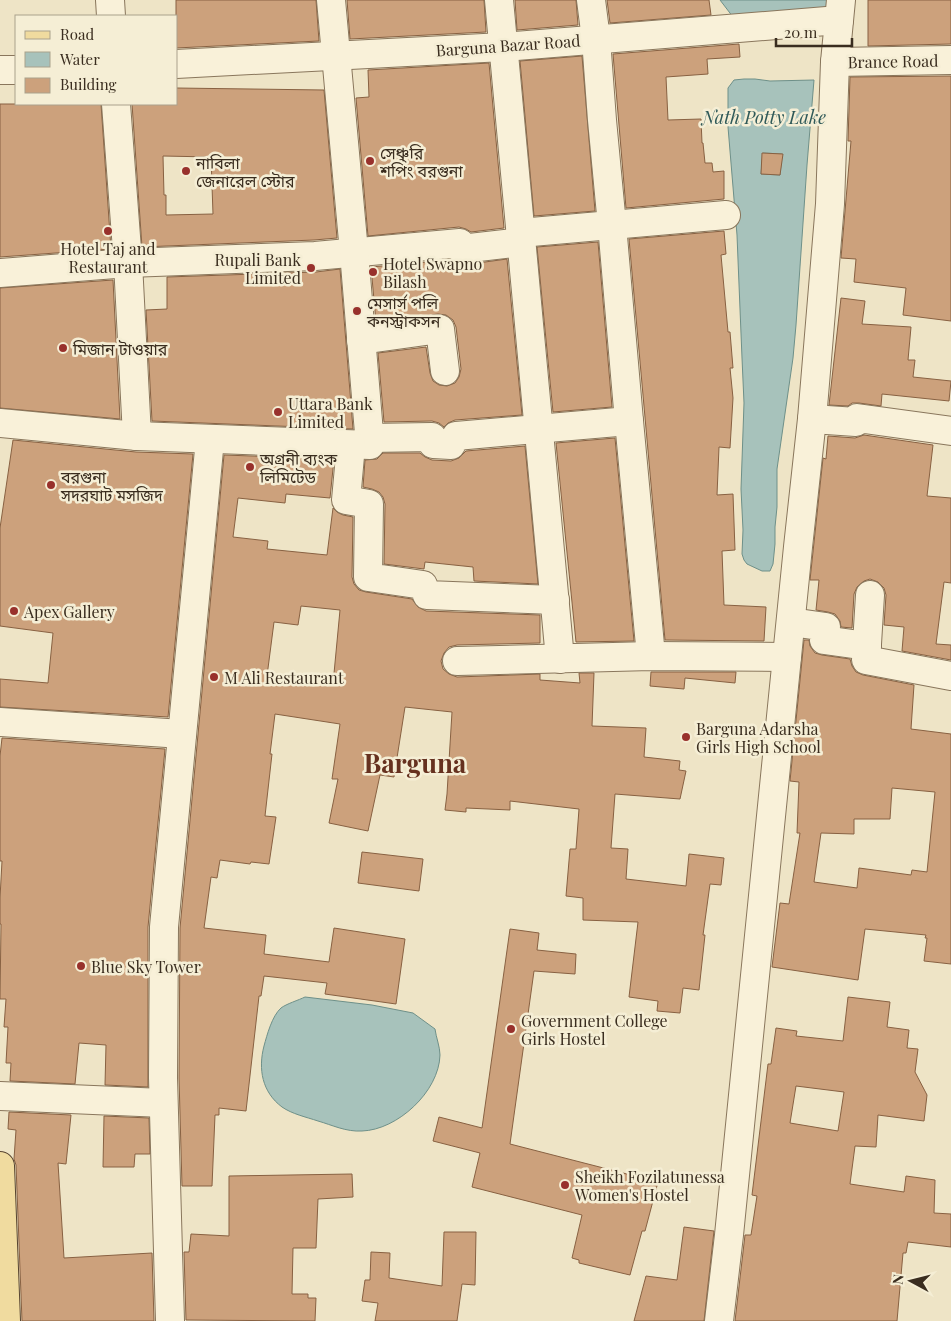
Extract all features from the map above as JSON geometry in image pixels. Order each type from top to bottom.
[{"type":"main road","points":[[0,1166],[6,1321]]},
{"type":"street","points":[[110,0],[111,15]]},
{"type":"street","points":[[331,0],[361,340],[360,441],[346,500],[369,504],[368,577],[423,585],[427,595],[555,600]]},
{"type":"street","points":[[500,0],[520,238],[540,428],[560,659]]},
{"type":"street","points":[[591,0],[651,656]]},
{"type":"street","points":[[719,1321],[812,419],[830,204],[835,62],[840,10]]},
{"type":"street","name":"Barguna Bazar Road","points":[[178,64],[503,47],[596,39],[840,10]]},
{"type":"street","name":"Brance Road","points":[[835,62],[951,60]]},
{"type":"street","points":[[0,70],[15,70]]},
{"type":"street","points":[[116,105],[128,263],[137,436]]},
{"type":"street","points":[[0,273],[128,263],[315,256],[460,242],[461,249],[612,224],[726,215]]},
{"type":"street","points":[[361,340],[440,329],[445,371]]},
{"type":"street","points":[[812,419],[856,422],[857,418],[951,431]]},
{"type":"street","points":[[0,424],[137,436],[210,439],[360,441],[432,437],[432,444],[452,445],[456,436],[629,421]]},
{"type":"street","points":[[170,1321],[164,1103],[164,927],[210,439]]},
{"type":"street","points":[[870,595],[866,660],[951,676]]},
{"type":"street","points":[[791,622],[826,627],[824,640],[867,646]]},
{"type":"street","points":[[457,662],[651,656],[787,657]]},
{"type":"street","points":[[0,722],[182,734]]},
{"type":"street","points":[[0,1096],[164,1103]]},
{"type":"water","points":[[720,0],[835,0],[826,11],[733,17]]},
{"type":"water","name":"Nath Potty Lake","points":[[734,80],[814,80],[796,325],[777,469],[775,544],[773,564],[770,571],[762,571],[747,564],[742,554],[741,489],[744,403],[737,235],[728,127],[728,88]],"holes":[[[763,153],[782,154],[780,175],[761,174]]]},
{"type":"water","points":[[305,997],[372,1005],[413,1013],[435,1029],[440,1052],[438,1069],[424,1095],[402,1116],[389,1124],[362,1131],[339,1128],[282,1107],[270,1094],[263,1080],[262,1055],[270,1026],[278,1011]]},
{"type":"building","points":[[176,0],[316,0],[319,41],[178,48],[178,15],[176,15]]},
{"type":"building","points":[[347,0],[484,0],[486,32],[350,39]]},
{"type":"building","points":[[515,0],[576,0],[578,25],[517,30]]},
{"type":"building","points":[[607,0],[709,0],[711,15],[610,23]]},
{"type":"building","points":[[868,0],[951,0],[951,44],[868,46]]},
{"type":"building","points":[[739,44],[740,57],[707,59],[708,74],[666,77],[668,120],[701,119],[705,163],[712,163],[713,172],[724,171],[724,199],[626,208],[613,54]]},
{"type":"building","points":[[582,56],[595,211],[534,216],[520,61]]},
{"type":"building","points":[[489,63],[504,228],[471,232],[459,227],[368,236],[356,98],[369,97],[368,70]]},
{"type":"building","points":[[951,76],[951,321],[903,315],[906,288],[854,282],[856,259],[841,258],[851,141],[848,141],[850,77]]},
{"type":"building","points":[[178,88],[324,90],[337,238],[142,247],[132,105],[178,105]],"holes":[[[163,156],[211,157],[213,214],[166,215]]]},
{"type":"building","points":[[0,104],[101,105],[111,249],[0,257]]},
{"type":"building","points":[[762,153],[783,154],[780,175],[761,174]]},
{"type":"building","points":[[724,231],[726,254],[721,255],[728,332],[730,332],[733,368],[730,368],[733,398],[730,448],[719,447],[717,495],[733,494],[735,550],[722,551],[724,605],[766,607],[764,641],[665,640],[629,239]]},
{"type":"building","points":[[598,242],[612,407],[553,412],[537,247]]},
{"type":"building","points":[[507,259],[522,415],[455,420],[444,427],[432,421],[384,422],[378,353],[426,347],[430,373],[433,381],[439,385],[447,386],[455,383],[461,369],[456,327],[453,320],[446,315],[438,314],[376,322],[371,267],[450,260],[456,264],[463,265]]},
{"type":"building","points":[[340,269],[353,429],[152,421],[146,310],[167,309],[167,277],[316,272]]},
{"type":"building","name":"মিজান টাওয়ার","points":[[113,280],[120,419],[0,408],[0,288]]},
{"type":"building","points":[[841,298],[865,301],[862,324],[911,327],[908,360],[915,360],[913,377],[951,381],[949,401],[882,394],[881,406],[859,403],[852,403],[848,406],[829,405]]},
{"type":"building","points":[[864,435],[933,445],[927,496],[951,498],[951,583],[944,582],[936,644],[951,645],[951,660],[902,651],[904,627],[884,625],[886,595],[884,588],[878,582],[870,579],[857,587],[854,594],[852,628],[841,627],[840,621],[835,614],[816,610],[819,580],[810,580],[823,458],[826,459],[828,436],[855,438]]},
{"type":"building","points":[[615,438],[634,641],[576,642],[556,443]]},
{"type":"building","points":[[13,440],[136,452],[193,454],[168,717],[0,707],[0,679],[48,683],[53,633],[0,626],[0,528]]},
{"type":"building","points":[[525,446],[538,584],[474,581],[473,567],[425,562],[424,569],[384,564],[385,504],[379,492],[363,487],[365,460],[377,459],[383,453],[420,453],[432,460],[451,461],[459,458],[466,451]]},
{"type":"building","points":[[224,455],[334,459],[330,498],[286,494],[285,503],[238,498],[233,537],[268,541],[267,549],[327,555],[333,508],[343,515],[353,517],[352,577],[354,584],[359,590],[412,599],[418,607],[426,611],[540,615],[540,643],[457,645],[449,647],[441,661],[443,669],[449,674],[457,677],[540,674],[540,680],[580,683],[579,673],[594,673],[592,726],[646,728],[644,757],[680,761],[679,770],[686,771],[680,799],[615,794],[611,848],[628,849],[626,879],[686,886],[689,854],[724,858],[721,885],[710,884],[703,935],[705,935],[699,990],[683,988],[680,1013],[657,1011],[658,1001],[629,997],[638,922],[583,920],[583,898],[566,896],[570,849],[576,849],[579,809],[510,801],[510,810],[466,808],[466,812],[445,810],[452,712],[405,707],[394,777],[380,775],[368,831],[329,823],[338,779],[332,779],[340,724],[275,714],[265,816],[276,817],[269,864],[251,862],[250,864],[220,860],[217,878],[211,877],[204,928],[266,935],[264,954],[329,962],[334,928],[405,939],[396,1004],[325,994],[327,983],[264,976],[261,996],[259,996],[246,1111],[219,1108],[219,1115],[215,1115],[212,1186],[182,1186],[179,1078],[180,928]],"holes":[[[301,606],[340,610],[333,684],[267,676],[274,622],[298,625]]]},
{"type":"building","points":[[804,640],[809,640],[810,646],[815,653],[850,659],[856,672],[863,675],[914,685],[911,729],[951,734],[951,964],[924,961],[926,935],[865,929],[858,980],[772,967],[780,903],[789,904],[800,833],[797,833],[799,782],[790,781]],"holes":[[[892,788],[935,792],[927,872],[912,870],[911,875],[859,868],[857,888],[814,882],[821,833],[854,834],[854,819],[890,819]]]},
{"type":"building","points":[[651,672],[736,672],[735,683],[685,678],[684,689],[650,686]]},
{"type":"building","points":[[2,738],[165,749],[148,927],[148,1087],[105,1085],[106,1045],[79,1043],[75,1084],[10,1081],[11,1063],[6,1063],[8,1027],[4,1027],[6,999],[0,999],[2,861],[0,861],[0,756]]},
{"type":"building","points":[[362,852],[423,859],[419,891],[358,883]]},
{"type":"building","points":[[510,929],[539,933],[537,950],[576,954],[575,974],[534,971],[510,1144],[658,1182],[645,1231],[642,1231],[630,1275],[579,1263],[579,1260],[572,1258],[582,1215],[472,1187],[480,1153],[433,1141],[439,1117],[482,1128]]},
{"type":"building","points":[[848,997],[890,1002],[887,1027],[909,1030],[907,1048],[918,1049],[915,1072],[927,1095],[924,1121],[878,1115],[876,1147],[855,1146],[850,1184],[904,1192],[906,1176],[935,1180],[934,1213],[951,1214],[951,1247],[908,1242],[906,1253],[903,1253],[897,1321],[735,1321],[745,1235],[751,1235],[757,1196],[752,1195],[768,1064],[771,1064],[776,1028],[797,1031],[796,1036],[843,1041]],"holes":[[[796,1086],[844,1092],[838,1131],[790,1123]]]},
{"type":"building","points":[[9,1112],[71,1115],[66,1164],[58,1163],[64,1258],[152,1253],[154,1321],[22,1321],[16,1165],[14,1159],[16,1130],[8,1129]]},
{"type":"building","points":[[104,1116],[149,1118],[150,1154],[135,1154],[134,1167],[103,1167]]},
{"type":"building","points":[[352,1174],[353,1197],[318,1199],[316,1248],[293,1248],[292,1294],[308,1294],[308,1298],[316,1298],[315,1321],[186,1320],[184,1252],[189,1252],[191,1234],[229,1236],[229,1176]]},
{"type":"building","points":[[684,1227],[714,1231],[704,1321],[634,1321],[646,1276],[677,1280]]},
{"type":"building","points":[[444,1232],[476,1232],[475,1285],[462,1284],[457,1321],[375,1321],[378,1303],[362,1301],[365,1280],[370,1280],[371,1252],[390,1253],[389,1278],[442,1286]]},
{"type":"place","name":"সেঞ্চুরি শপিং বরগুনা","points":[[370,161]]},
{"type":"place","name":"নাবিলা জেনারেল স্টোর","points":[[186,171]]},
{"type":"place","name":"Hotel Taj and Restaurant","points":[[108,231]]},
{"type":"place","name":"Rupali Bank Limited","points":[[311,268]]},
{"type":"place","name":"Hotel Swapno Bilash","points":[[373,272]]},
{"type":"place","name":"মেসার্স পলি কনস্ট্রাকসন","points":[[357,311]]},
{"type":"place","name":"মিজান টাওয়ার","points":[[63,348]]},
{"type":"place","name":"Uttara Bank Limited","points":[[278,412]]},
{"type":"place","name":"অগ্রনী ব্যংক লিমিটেড","points":[[250,467]]},
{"type":"place","name":"বরগুনা সদরঘাট মসজিদ","points":[[51,485]]},
{"type":"place","name":"Apex Gallery","points":[[14,611]]},
{"type":"place","name":"M Ali Restaurant","points":[[214,677]]},
{"type":"place","name":"Barguna Adarsha Girls High School","points":[[686,737]]},
{"type":"place","name":"Blue Sky Tower","points":[[81,966]]},
{"type":"place","name":"Government College Girls Hostel","points":[[511,1029]]},
{"type":"place","name":"Sheikh Fozilatunessa Women's Hostel","points":[[565,1185]]},
{"type":"district","name":"Barguna","points":[[415,762]]}]
